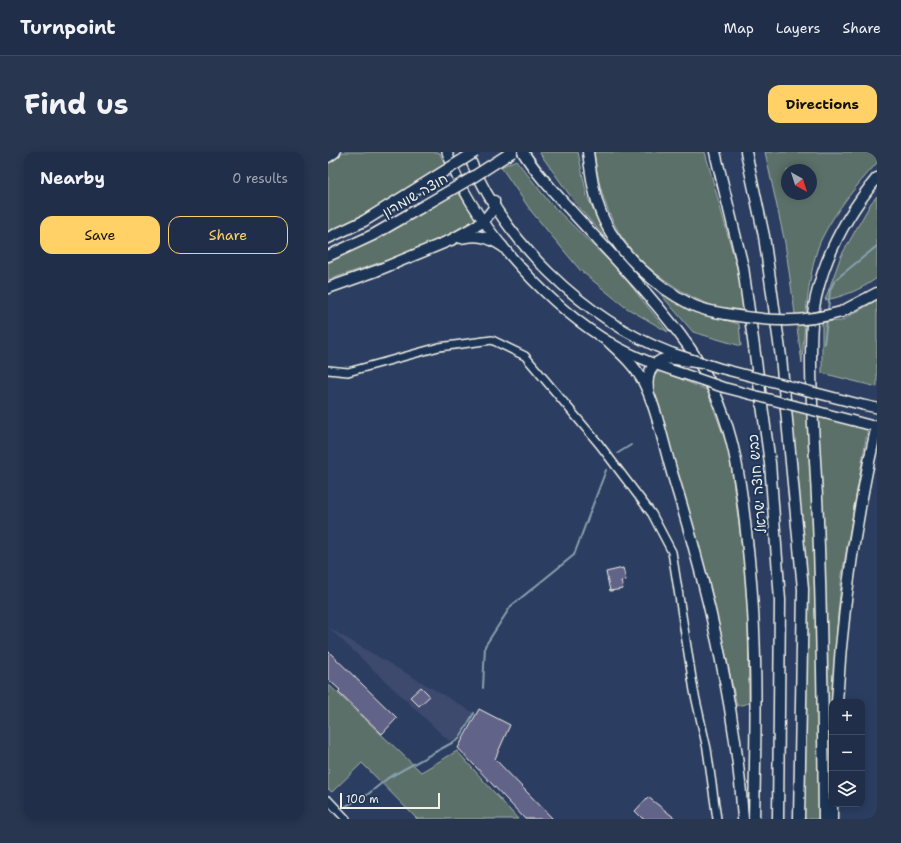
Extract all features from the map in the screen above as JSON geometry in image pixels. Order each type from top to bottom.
[{"type":"highway","points":[[328,157],[335,152]]},
{"type":"highway","name":"חוצה שומרון","points":[[328,238],[364,221],[475,152]]},
{"type":"highway","name":"חוצה שומרון","points":[[328,256],[373,234],[420,208],[470,179],[512,152]]},
{"type":"highway","points":[[523,152],[557,196],[677,331],[703,371],[724,417],[739,470],[753,588],[755,673],[754,819]]},
{"type":"highway","points":[[588,152],[596,198],[604,221],[618,242],[636,263],[673,294],[702,309],[774,322],[824,317],[840,312],[877,293]]},
{"type":"highway","name":"כביש חוצה ישראל","points":[[715,152],[743,268],[770,463],[780,600],[778,819]]},
{"type":"highway","points":[[746,152],[764,236],[781,357],[803,590],[799,819]]},
{"type":"highway","points":[[824,819],[822,624],[817,497],[813,440],[811,332],[816,298],[826,264],[843,228],[865,193],[877,178]]},
{"type":"highway","points":[[328,288],[383,269],[452,240],[483,222],[494,208],[494,201]]},
{"type":"highway","points":[[452,240],[481,236],[488,238],[502,246]]},
{"type":"highway","points":[[610,343],[631,363],[648,392],[685,514],[708,605],[735,744],[740,773],[743,819]]},
{"type":"highway","points":[[648,392],[649,374],[654,364],[662,359],[673,356],[702,363]]},
{"type":"highway","points":[[837,699],[840,645],[848,578],[868,464],[877,426]]},
{"type":"highway","points":[[868,464],[877,455]]},
{"type":"highway","points":[[832,807],[832,819]]},
{"type":"main road","points":[[447,152],[470,201],[483,222],[502,246],[568,312],[610,343],[632,355],[654,364],[722,387],[877,426]]},
{"type":"main road","points":[[467,152],[504,218],[549,273],[582,301],[638,339],[673,356]]},
{"type":"main road","points":[[702,363],[877,408]]},
{"type":"street","points":[[328,370],[348,372],[439,347],[492,340],[525,356],[599,444],[652,514],[672,552],[694,692],[707,748],[717,819]]},
{"type":"street","points":[[328,800],[346,819]]},
{"type":"shaded area","points":[[329,628],[474,713],[462,737],[449,741]]},
{"type":"green space","points":[[337,152],[439,152],[445,164],[365,216],[328,233],[328,159]]},
{"type":"green space","points":[[539,152],[578,152],[587,196],[606,238],[579,208]]},
{"type":"green space","points":[[594,152],[705,152],[738,272],[744,311],[717,307],[702,302],[654,272],[639,258],[616,228],[608,211],[597,173]]},
{"type":"green space","points":[[765,152],[877,152],[877,163],[839,209],[821,240],[813,267],[807,300],[802,363],[785,243]]},
{"type":"green space","points":[[516,160],[549,202],[619,271],[668,332],[625,307],[580,270],[531,211],[501,167]]},
{"type":"green space","points":[[458,192],[477,221],[414,251],[328,280],[328,261],[367,243]]},
{"type":"green space","points":[[877,196],[877,278],[852,292],[825,300],[841,256],[871,203]]},
{"type":"green space","points":[[651,283],[688,310],[739,324],[741,346],[693,332]]},
{"type":"green space","points":[[877,300],[877,387],[822,373],[822,322],[841,321]]},
{"type":"green space","points":[[661,371],[707,390],[729,451],[748,600],[749,703],[737,706],[709,580],[651,391],[652,381],[655,374]]},
{"type":"green space","points":[[791,408],[868,428],[842,575],[833,699],[829,699],[829,768],[826,819],[804,819],[805,733]]},
{"type":"green space","points":[[328,684],[421,772],[457,751],[518,819],[417,819],[362,763],[332,792],[328,789]]},
{"type":"building","points":[[623,568],[626,580],[621,581],[623,589],[610,591],[606,572]]},
{"type":"building","points":[[328,651],[397,718],[382,734],[338,692],[340,690],[328,679]]},
{"type":"building","points":[[421,687],[430,696],[419,706],[410,697]]},
{"type":"building","points":[[479,709],[510,725],[495,759],[553,819],[525,819],[458,748]]},
{"type":"building","points":[[648,797],[676,819],[643,819],[635,811]]},
{"type":"waterway","points":[[828,311],[830,290],[835,280],[877,246]]},
{"type":"waterway","points":[[824,344],[827,320]]},
{"type":"waterway","points":[[618,453],[631,445]]},
{"type":"waterway","points":[[483,688],[485,646],[511,606],[574,555],[606,470]]},
{"type":"waterway","points":[[346,806],[367,795],[388,778],[459,739],[474,713]]}]
